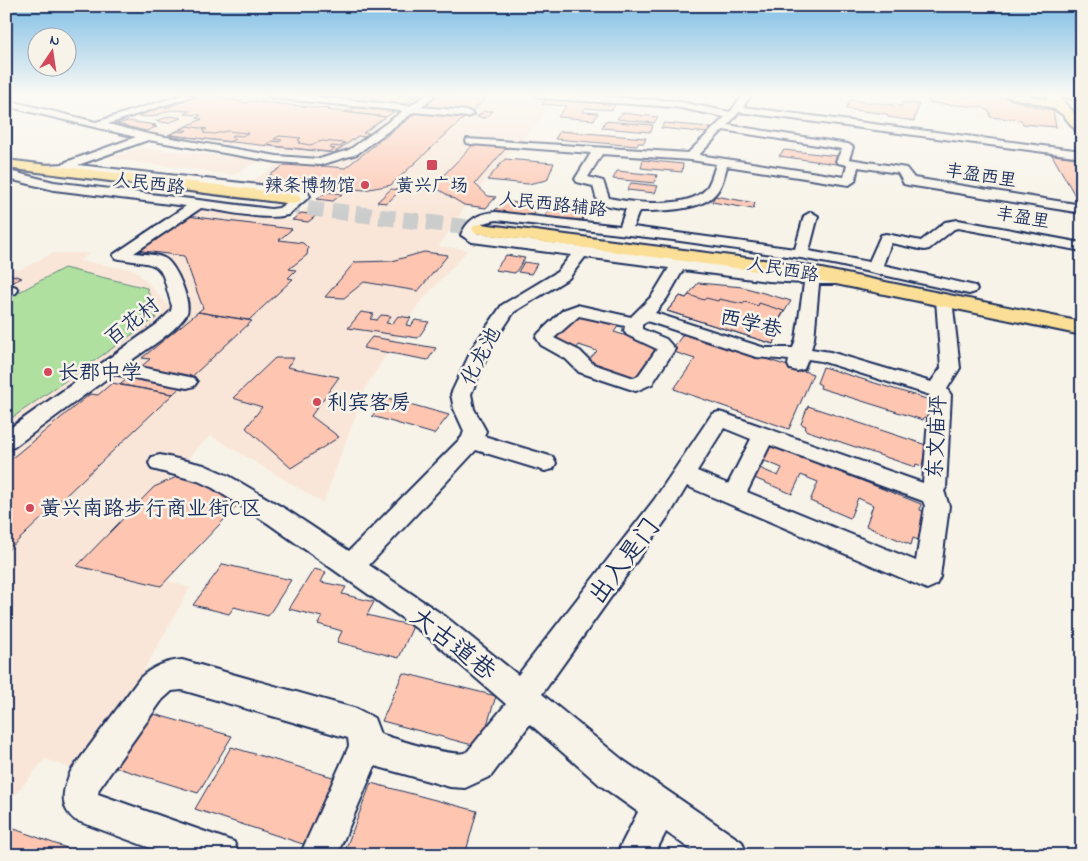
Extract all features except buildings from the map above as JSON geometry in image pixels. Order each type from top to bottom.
[{"type":"main road","name":"人民西路","points":[[32,167],[289,202],[66,180],[10,176],[32,167]]},
{"type":"main road","name":"人民西路","points":[[1082,312],[970,289],[916,283],[720,251],[483,226],[802,271],[1082,329]]},
{"type":"street","points":[[140,135],[277,159],[320,162],[353,152],[376,135]]},
{"type":"street","points":[[691,157],[713,135]]},
{"type":"street","points":[[471,141],[691,157],[849,181],[853,162],[842,161],[848,147],[773,135]]},
{"type":"street","points":[[927,135],[1082,154]]},
{"type":"street","points":[[49,167],[76,162],[148,137]]},
{"type":"street","points":[[598,151],[581,179],[599,184],[603,201],[634,207],[683,203],[702,199],[710,193],[722,162]]},
{"type":"street","points":[[261,168],[277,159]]},
{"type":"street","name":"丰盈西里","points":[[853,162],[902,170],[908,177],[908,181],[1082,209]]},
{"type":"street","points":[[10,176],[54,186],[277,213],[287,210],[304,196],[297,193],[89,169],[32,167]]},
{"type":"street","points":[[230,185],[246,176]]},
{"type":"street","name":"百花村","points":[[6,442],[110,367],[173,320],[179,313],[180,306],[169,268],[166,264],[154,260],[120,255],[199,204]]},
{"type":"street","points":[[625,231],[634,207]]},
{"type":"street","name":"人民西路辅路","points":[[856,283],[768,276],[477,239],[468,235],[477,220],[489,216],[625,231],[800,254],[970,289]]},
{"type":"street","points":[[800,254],[811,216]]},
{"type":"street","name":"丰盈里","points":[[874,268],[886,238],[924,246],[950,225],[958,224],[1082,247]]},
{"type":"street","name":"化龙池","points":[[471,441],[476,431],[464,409],[461,394],[482,346],[508,309],[563,275],[582,252]]},
{"type":"street","points":[[639,319],[659,298],[679,264]]},
{"type":"street","points":[[799,359],[812,279]]},
{"type":"street","name":"东文庙坪","points":[[733,496],[928,577],[937,506],[932,491],[934,488],[941,395],[937,390],[940,381],[951,368],[944,300]]},
{"type":"street","name":"西学巷","points":[[639,319],[633,331],[638,335],[659,342],[666,349],[645,380],[636,385],[586,368],[573,355],[547,341],[545,338],[569,314],[577,310],[639,319],[763,353],[799,359],[823,356],[937,390]]},
{"type":"street","points":[[110,367],[187,382]]},
{"type":"street","name":"出入是门","points":[[366,747],[450,770],[465,771],[479,764],[662,507],[719,419],[764,435]]},
{"type":"street","points":[[683,475],[733,496],[764,435],[914,489],[924,492],[932,491]]},
{"type":"street","points":[[350,567],[471,441],[500,448],[545,463]]},
{"type":"street","name":"大古道巷","points":[[160,463],[204,474],[221,482],[278,517],[436,626],[598,761],[660,808],[730,855]]},
{"type":"street","points":[[222,855],[87,808],[80,802],[83,783],[151,689],[160,679],[172,675],[182,675],[356,725],[363,729],[366,747],[318,855]]},
{"type":"street","points":[[634,855],[660,808]]},
{"type":"shaded area","points":[[168,135],[526,135],[467,203],[439,246],[468,250],[418,305],[368,383],[323,503],[210,435],[95,556],[190,588],[86,774],[45,759],[6,806],[6,442],[179,313],[169,269],[120,255],[194,208],[292,220],[326,192],[251,182],[278,164],[339,163],[352,153],[322,158]]},
{"type":"shaded area","points":[[140,148],[262,160],[232,175],[109,158]]},
{"type":"shaded area","name":"长郡中学","points":[[53,253],[90,253],[79,261],[135,270],[175,312],[6,432],[6,266],[19,270]]},
{"type":"green space","name":"长郡中学","points":[[64,268],[147,288],[156,318],[6,422],[6,299]]},
{"type":"tunnel","points":[[284,205],[481,229]]},
{"type":"place","name":"黄兴广场","points":[[432,165]]},
{"type":"place","name":"辣条博物馆","points":[[365,185]]},
{"type":"place","name":"长郡中学","points":[[48,372]]},
{"type":"place","name":"利宾客房","points":[[317,402]]},
{"type":"place","name":"黄兴南路步行商业街C区","points":[[30,508]]}]
